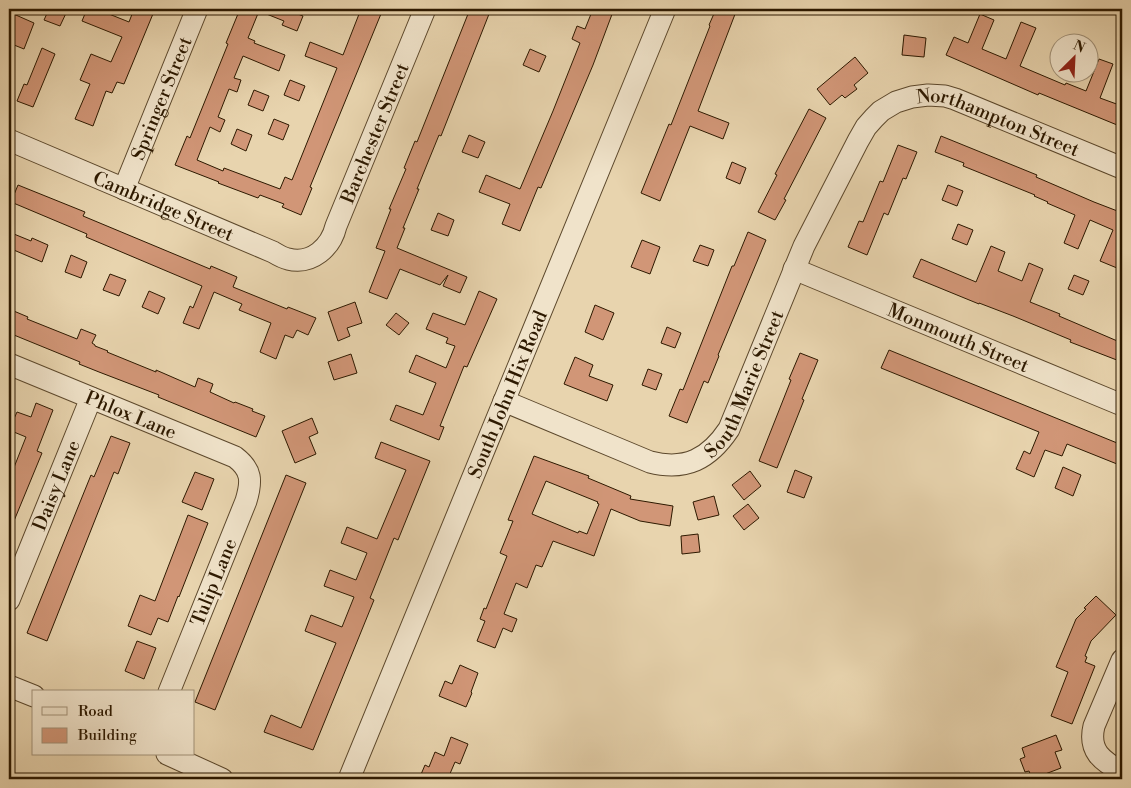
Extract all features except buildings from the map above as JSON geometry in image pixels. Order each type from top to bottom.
[{"type":"street","name":"Springer Street","points":[[124,188],[197,9]]},
{"type":"street","name":"Barchester Street","points":[[318,254],[334,236],[336,226],[425,9]]},
{"type":"street","name":"South John Hix Road","points":[[349,779],[665,9]]},
{"type":"street","name":"Northampton Street","points":[[874,118],[889,106],[912,97],[928,95],[945,96],[1122,168]]},
{"type":"street","name":"South Marie Street","points":[[504,401],[650,462],[674,466],[705,456],[716,447],[729,429],[804,246],[858,141],[874,118]]},
{"type":"street","name":"Cambridge Street","points":[[9,140],[287,259],[309,258],[318,254]]},
{"type":"street","name":"Monmouth Street","points":[[794,269],[1122,405]]},
{"type":"street","name":"Phlox Lane","points":[[9,364],[235,457],[244,465],[248,472]]},
{"type":"street","name":"Daisy Lane","points":[[9,600],[91,398]]},
{"type":"street","name":"Tulip Lane","points":[[170,690],[246,501],[250,488],[248,472]]},
{"type":"street","points":[[1122,660],[1092,735],[1097,753],[1102,759],[1122,772]]},
{"type":"street","points":[[9,686],[32,695]]},
{"type":"street","points":[[171,756],[222,779]]}]
